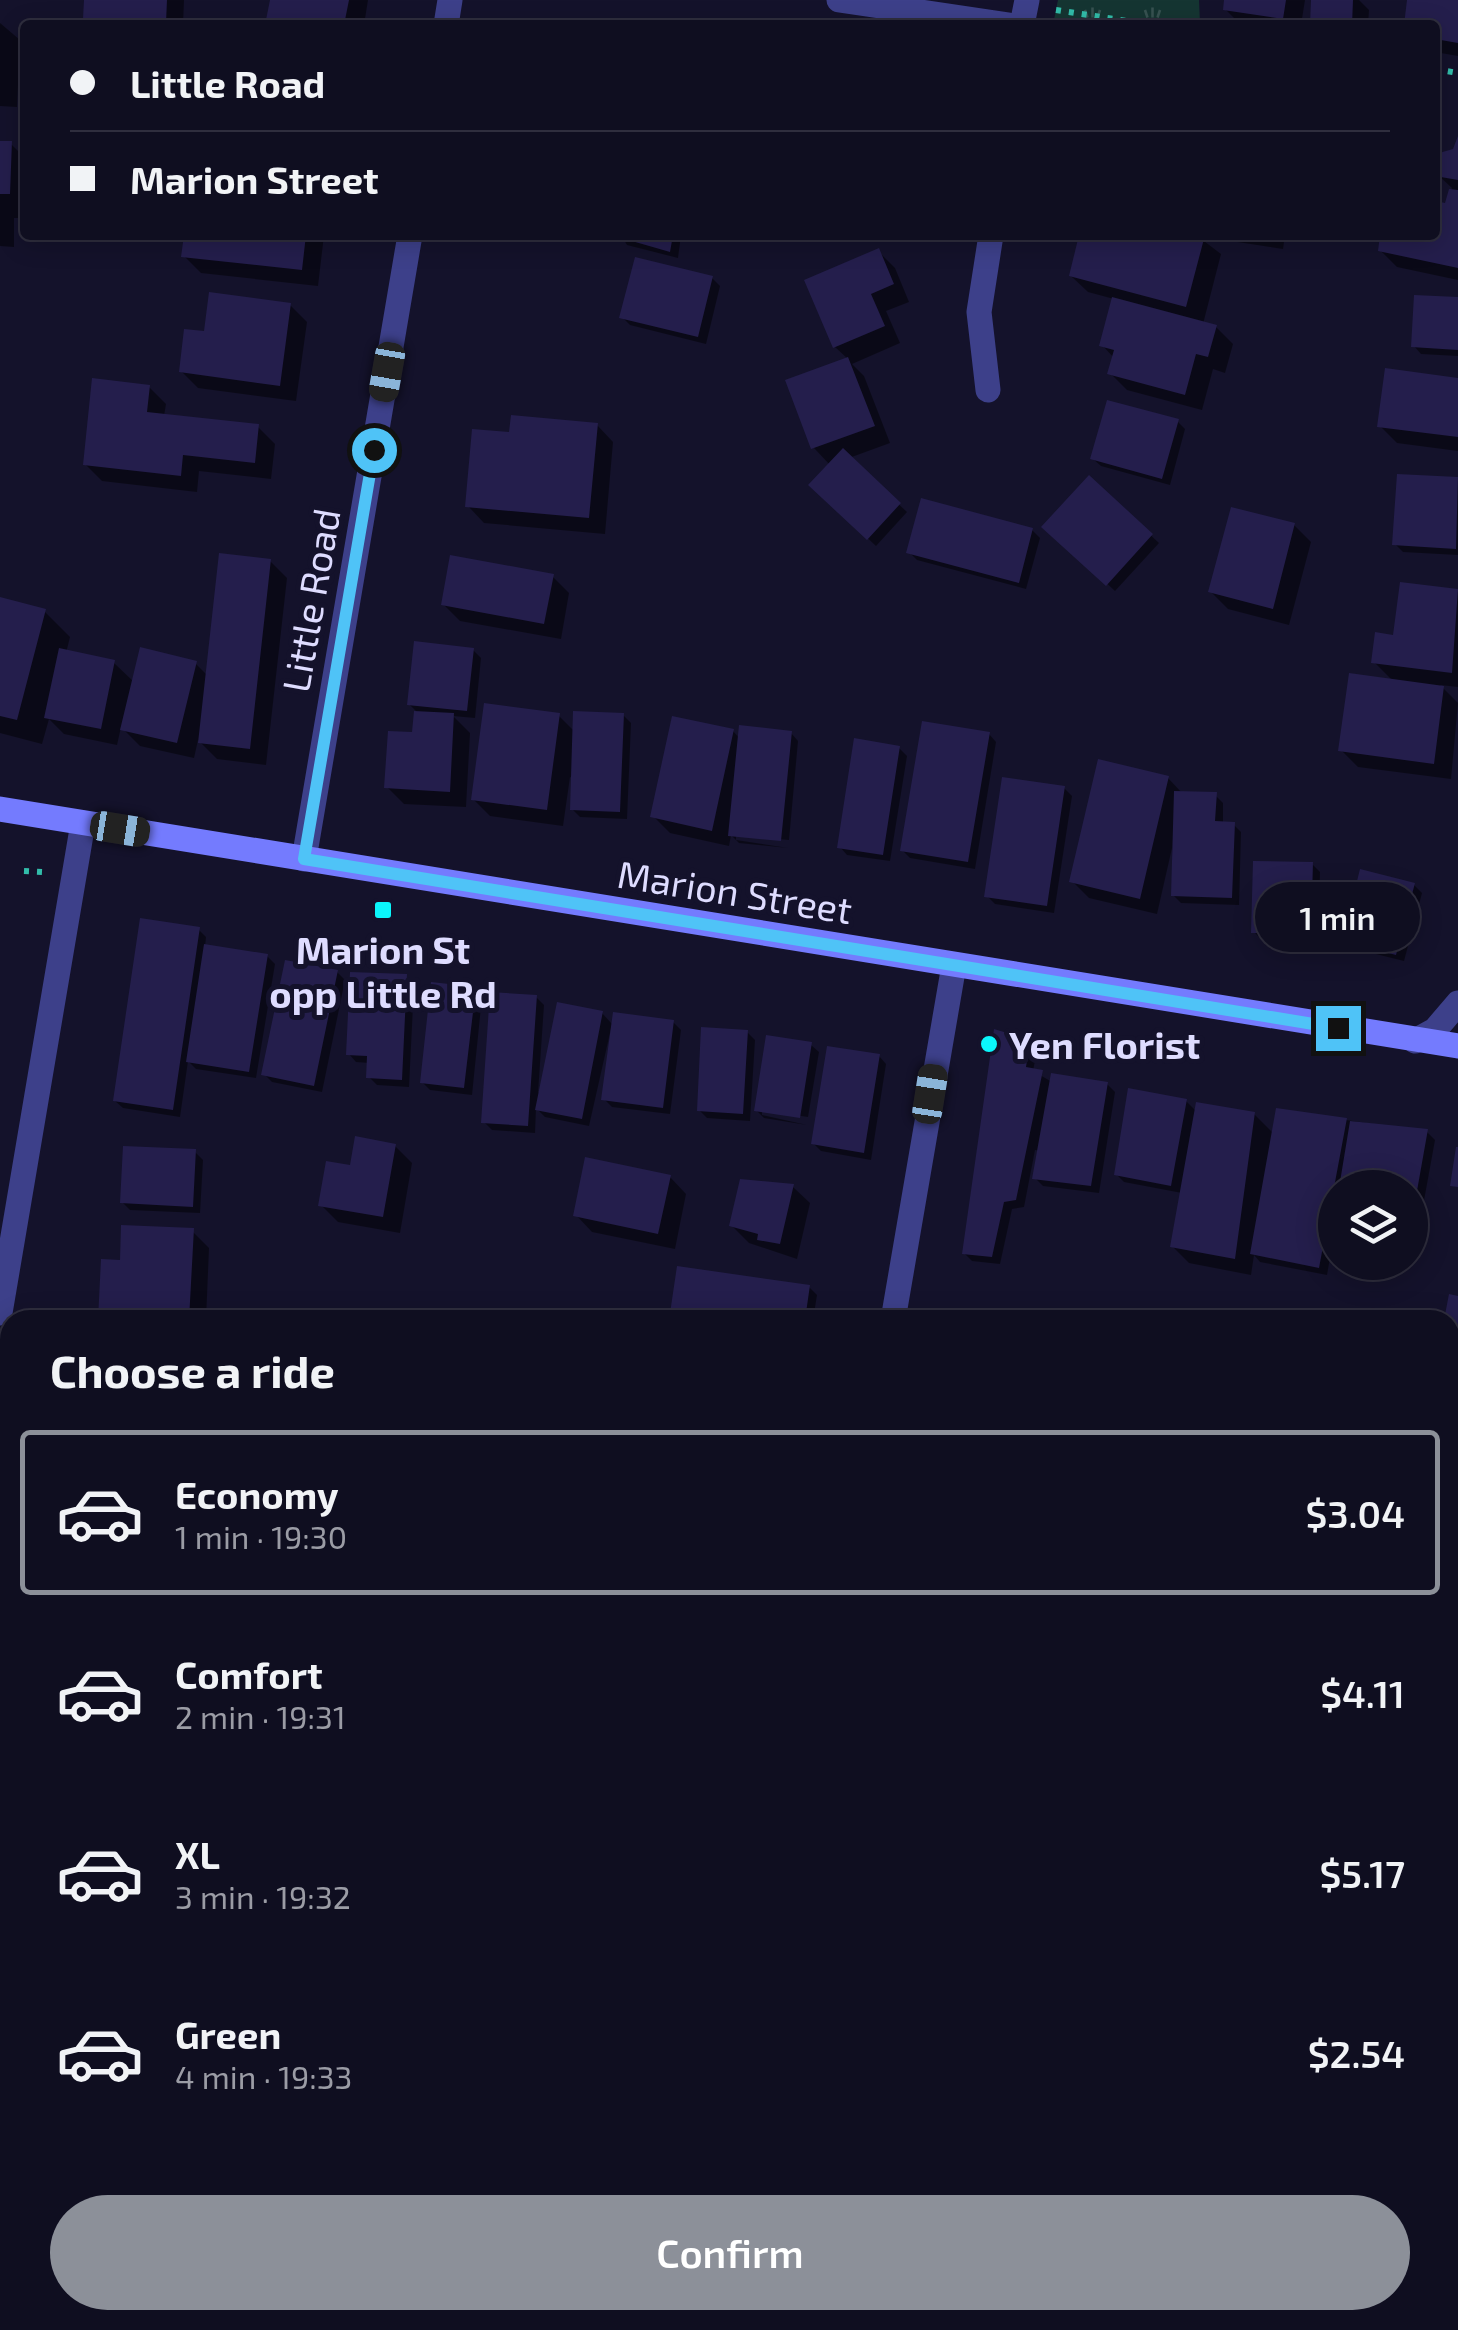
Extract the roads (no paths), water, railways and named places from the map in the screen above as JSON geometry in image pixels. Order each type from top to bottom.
[{"type":"main road","name":"Marion Street","points":[[0,809],[1458,1046]]},
{"type":"street","points":[[839,0],[1021,14]]},
{"type":"street","name":"Little Road","points":[[304,859],[409,240]]},
{"type":"street","points":[[988,390],[980,312],[990,240]]},
{"type":"street","points":[[1,1310],[83,823]]},
{"type":"street","points":[[895,1310],[954,965]]},
{"type":"street","points":[[1415,1041],[1436,1030],[1458,1003]]},
{"type":"place","name":"Marion St opp Little Rd","points":[[383,910]]},
{"type":"place","name":"Yen Florist","points":[[989,1044]]}]
